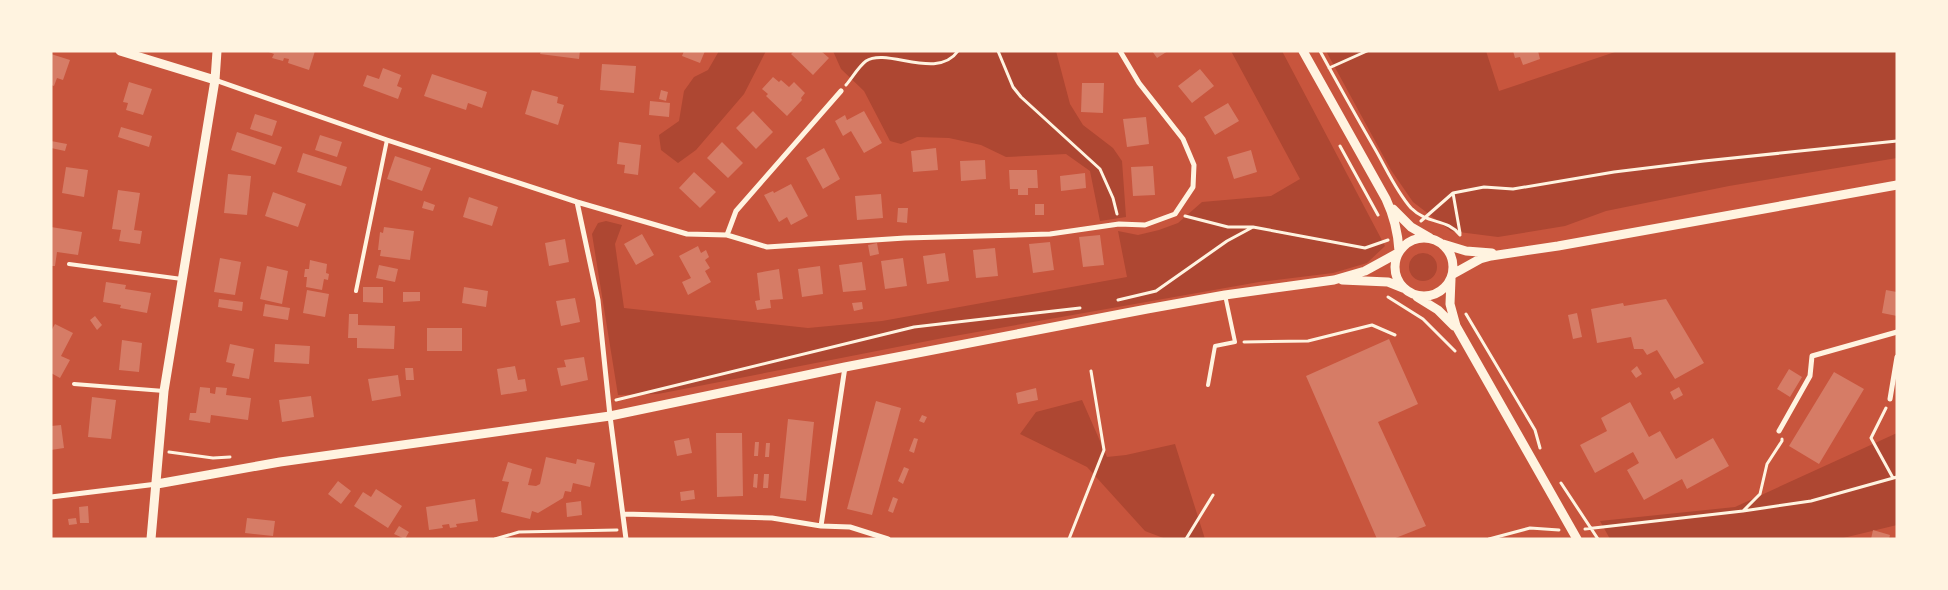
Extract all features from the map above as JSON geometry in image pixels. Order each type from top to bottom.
[{"type":"street","points":[[120,51],[214,80],[387,140],[577,202],[687,234],[727,235],[767,247],[905,238],[1050,234],[1119,224],[1145,225],[1175,214],[1193,187],[1194,165],[1183,139],[1139,83],[1120,51]]},
{"type":"street","points":[[151,539],[164,391],[214,80],[217,51]]},
{"type":"street","points":[[1302,51],[1386,199],[1400,217],[1411,227],[1436,241],[1447,250],[1452,259],[1450,304],[1452,316],[1461,336],[1575,535]]},
{"type":"street","points":[[727,235],[736,211],[841,91]]},
{"type":"street","points":[[1334,280],[1388,282],[1420,296],[1430,296],[1438,292],[1452,276],[1480,259],[1502,253],[1558,246],[1897,185]]},
{"type":"street","points":[[1386,199],[1398,235],[1394,271],[1397,280],[1407,291],[1438,310],[1461,336]]},
{"type":"street","points":[[577,202],[598,300],[610,401],[610,416],[626,539]]},
{"type":"street","points":[[51,497],[157,484],[280,462],[610,416],[845,367],[1225,296],[1334,280],[1364,271],[1397,252],[1413,240],[1422,238],[1466,251],[1502,253]]},
{"type":"street","points":[[1779,431],[1810,376],[1812,356],[1897,332]]},
{"type":"street","points":[[1890,400],[1897,357]]},
{"type":"street","points":[[821,526],[845,367]]},
{"type":"street","points":[[624,514],[772,518],[821,526],[850,527],[888,539]]},
{"type":"lane","points":[[356,291],[387,140]]},
{"type":"lane","points":[[69,264],[182,279]]},
{"type":"lane","points":[[1208,385],[1215,346],[1236,342],[1225,296]]},
{"type":"lane","points":[[74,384],[164,391]]},
{"type":"path","points":[[841,91],[866,60],[880,58],[905,62],[944,63],[955,56],[958,51]]},
{"type":"path","points":[[998,51],[1013,86],[1021,98],[1100,170],[1113,198],[1119,224]]},
{"type":"path","points":[[1320,51],[1396,186],[1411,207],[1424,219],[1449,225],[1455,228],[1460,235],[1453,193]]},
{"type":"path","points":[[1315,74],[1367,51]]},
{"type":"path","points":[[1424,219],[1453,193],[1484,187],[1513,189],[1614,172],[1704,160],[1897,141]]},
{"type":"path","points":[[1339,144],[1381,220]]},
{"type":"path","points":[[1175,214],[1228,226],[1253,227],[1365,248],[1387,241],[1386,234]]},
{"type":"path","points":[[1111,302],[1156,292],[1227,241],[1253,227]]},
{"type":"path","points":[[1383,294],[1424,318]]},
{"type":"path","points":[[610,401],[914,327],[1084,307]]},
{"type":"path","points":[[1462,307],[1535,430],[1541,449]]},
{"type":"path","points":[[1236,342],[1308,342],[1372,325],[1395,335]]},
{"type":"path","points":[[1069,539],[1104,450],[1091,371]]},
{"type":"path","points":[[1489,539],[1530,528],[1575,535],[1592,528],[1743,511],[1810,501],[1895,478],[1871,438],[1890,400]]},
{"type":"path","points":[[1743,511],[1760,494],[1767,464],[1782,441],[1779,431]]},
{"type":"path","points":[[159,451],[213,458],[232,457]]},
{"type":"path","points":[[1557,477],[1598,539]]},
{"type":"path","points":[[1186,539],[1213,495]]},
{"type":"path","points":[[496,539],[519,532],[626,530]]},
{"type":"shaded area","points":[[719,51],[766,51],[744,94],[696,150],[678,163],[661,150],[659,135],[679,121],[684,91],[694,77],[708,70]]},
{"type":"shaded area","points":[[833,51],[1056,51],[1070,104],[1083,125],[1113,148],[1122,161],[1126,217],[1100,221],[1090,171],[1066,154],[1006,157],[981,145],[949,138],[917,137],[901,144],[890,141],[864,91],[841,69]]},
{"type":"shaded area","points":[[1231,51],[1282,51],[1385,246],[1367,263],[1333,273],[1259,282],[943,338],[658,394],[618,395],[592,234],[598,223],[606,221],[622,225],[615,244],[624,308],[808,328],[882,321],[1127,277],[1118,231],[1138,235],[1159,230],[1178,223],[1202,202],[1271,196],[1300,179]]},
{"type":"shaded area","points":[[1326,51],[1486,51],[1499,91],[1618,51],[1897,51],[1897,158],[1729,186],[1606,211],[1565,226],[1498,237],[1451,231],[1413,202],[1391,170]]},
{"type":"shaded area","points":[[1423,253],[1433,257],[1437,267],[1433,277],[1423,281],[1413,277],[1409,267],[1413,257]]},
{"type":"shaded area","points":[[1082,400],[1107,457],[1126,455],[1175,444],[1205,539],[1166,539],[1145,531],[1087,467],[1020,434],[1036,412]]},
{"type":"shaded area","points":[[1897,433],[1897,525],[1839,539],[1610,539],[1600,521],[1735,507]]},
{"type":"building","points":[[266,51],[315,51],[309,70],[288,63],[289,59],[284,58],[283,61],[272,58],[274,54]]},
{"type":"building","points":[[541,51],[580,51],[579,59],[540,54]]},
{"type":"building","points":[[684,51],[705,51],[700,63],[682,56]]},
{"type":"building","points":[[794,51],[821,51],[829,58],[813,75],[791,54]]},
{"type":"building","points":[[1152,51],[1168,51],[1157,58]]},
{"type":"building","points":[[1513,51],[1538,51],[1540,59],[1523,65],[1520,57],[1515,58]]},
{"type":"building","points":[[51,54],[70,60],[63,80],[57,78],[54,86],[51,85]]},
{"type":"building","points":[[602,64],[636,66],[634,93],[600,90]]},
{"type":"building","points":[[383,68],[401,75],[397,86],[402,88],[398,99],[363,86],[367,75],[379,79]]},
{"type":"building","points":[[1200,69],[1214,86],[1192,103],[1178,86]]},
{"type":"building","points":[[432,74],[487,92],[482,108],[468,103],[466,110],[424,96]]},
{"type":"building","points":[[773,77],[779,82],[781,80],[789,87],[794,82],[805,93],[801,98],[802,100],[787,116],[766,96],[768,94],[762,89]]},
{"type":"building","points":[[129,82],[152,89],[143,115],[126,110],[128,103],[123,102]]},
{"type":"building","points":[[1082,83],[1104,83],[1103,113],[1081,112]]},
{"type":"building","points":[[532,90],[558,97],[557,103],[564,105],[558,125],[525,114]]},
{"type":"building","points":[[661,90],[668,92],[666,101],[659,99]]},
{"type":"building","points":[[650,101],[670,103],[669,117],[649,115]]},
{"type":"building","points":[[1228,103],[1239,121],[1215,135],[1204,117]]},
{"type":"building","points":[[753,111],[773,132],[756,149],[736,128]]},
{"type":"building","points":[[864,111],[882,143],[864,153],[851,131],[843,136],[835,121],[845,115],[847,120]]},
{"type":"building","points":[[255,114],[277,121],[272,136],[250,129]]},
{"type":"building","points":[[1146,117],[1149,144],[1127,147],[1123,119]]},
{"type":"building","points":[[121,127],[152,136],[149,147],[118,137]]},
{"type":"building","points":[[237,132],[282,147],[275,165],[231,150]]},
{"type":"building","points":[[320,135],[342,142],[337,157],[315,150]]},
{"type":"building","points":[[51,141],[67,144],[65,151],[51,148]]},
{"type":"building","points":[[619,142],[641,145],[638,175],[624,173],[625,165],[617,164]]},
{"type":"building","points":[[722,142],[743,163],[728,178],[707,158]]},
{"type":"building","points":[[824,148],[840,179],[823,189],[806,158]]},
{"type":"building","points":[[936,148],[938,170],[913,172],[911,151]]},
{"type":"building","points":[[1251,150],[1257,172],[1234,179],[1227,157]]},
{"type":"building","points":[[303,153],[347,167],[341,186],[297,172]]},
{"type":"building","points":[[395,156],[431,168],[422,191],[387,179]]},
{"type":"building","points":[[985,160],[986,179],[961,181],[960,161]]},
{"type":"building","points":[[1153,166],[1155,195],[1133,196],[1131,167]]},
{"type":"building","points":[[66,167],[88,170],[84,197],[62,193]]},
{"type":"building","points":[[1009,170],[1037,170],[1038,188],[1028,188],[1028,195],[1018,195],[1018,189],[1010,189]]},
{"type":"building","points":[[694,172],[716,192],[700,208],[679,188]]},
{"type":"building","points":[[1085,173],[1086,188],[1061,191],[1060,176]]},
{"type":"building","points":[[228,174],[251,176],[247,215],[224,213]]},
{"type":"building","points":[[791,184],[808,216],[791,225],[787,217],[779,222],[764,195],[773,191],[774,193]]},
{"type":"building","points":[[118,190],[140,193],[134,230],[142,231],[140,244],[119,241],[121,230],[112,229]]},
{"type":"building","points":[[273,192],[306,204],[298,227],[265,216]]},
{"type":"building","points":[[881,194],[883,218],[857,220],[855,196]]},
{"type":"building","points":[[469,197],[498,207],[492,226],[463,217]]},
{"type":"building","points":[[424,201],[435,205],[433,211],[422,208]]},
{"type":"building","points":[[1035,204],[1044,204],[1044,215],[1035,215]]},
{"type":"building","points":[[898,208],[908,208],[907,223],[897,222]]},
{"type":"building","points":[[51,227],[82,232],[78,255],[57,252],[55,266],[51,266]]},
{"type":"building","points":[[384,227],[414,231],[410,260],[380,256],[381,250],[378,250],[380,232],[383,233]]},
{"type":"building","points":[[642,234],[654,255],[636,265],[624,244]]},
{"type":"building","points":[[1100,235],[1104,265],[1083,267],[1079,237]]},
{"type":"building","points":[[565,239],[569,262],[549,266],[545,243]]},
{"type":"building","points":[[1050,242],[1054,270],[1033,273],[1029,244]]},
{"type":"building","points":[[877,243],[879,254],[870,256],[868,245]]},
{"type":"building","points":[[698,246],[701,253],[706,250],[709,257],[705,260],[710,268],[705,271],[711,282],[688,295],[682,282],[691,278],[679,256]]},
{"type":"building","points":[[995,248],[998,276],[976,278],[973,250]]},
{"type":"building","points":[[945,253],[949,281],[927,284],[923,256]]},
{"type":"building","points":[[220,258],[241,262],[235,295],[214,292]]},
{"type":"building","points":[[903,258],[907,286],[885,289],[881,261]]},
{"type":"building","points":[[310,260],[327,264],[326,273],[329,274],[328,280],[324,279],[322,290],[306,287],[307,277],[304,277],[305,269],[309,269]]},
{"type":"building","points":[[862,262],[866,290],[843,292],[839,265]]},
{"type":"building","points":[[379,265],[398,269],[395,282],[376,278]]},
{"type":"building","points":[[267,266],[288,271],[282,304],[260,299]]},
{"type":"building","points":[[820,266],[823,294],[802,297],[798,269]]},
{"type":"building","points":[[779,269],[783,299],[770,300],[771,308],[757,310],[755,301],[760,300],[757,273]]},
{"type":"building","points":[[106,282],[126,285],[125,289],[151,293],[147,313],[120,308],[121,305],[103,302]]},
{"type":"building","points":[[363,287],[383,287],[383,303],[363,302]]},
{"type":"building","points":[[464,287],[488,291],[486,307],[462,303]]},
{"type":"building","points":[[307,290],[329,294],[325,317],[303,313]]},
{"type":"building","points":[[1886,290],[1897,292],[1897,316],[1882,313]]},
{"type":"building","points":[[403,292],[420,292],[420,301],[403,302]]},
{"type":"building","points":[[575,298],[580,322],[561,326],[556,301]]},
{"type":"building","points":[[219,299],[243,302],[242,311],[218,307]]},
{"type":"building","points":[[1666,299],[1704,363],[1675,379],[1657,350],[1647,355],[1643,349],[1634,349],[1631,337],[1597,343],[1591,309],[1623,303],[1624,306]]},
{"type":"building","points":[[862,302],[863,309],[854,311],[852,303]]},
{"type":"building","points":[[265,304],[290,308],[288,320],[263,316]]},
{"type":"building","points":[[1577,313],[1582,337],[1573,339],[1568,315]]},
{"type":"building","points":[[349,314],[358,314],[358,325],[395,326],[394,349],[357,348],[357,338],[348,338]]},
{"type":"building","points":[[95,316],[102,325],[97,330],[90,320]]},
{"type":"building","points":[[55,324],[73,333],[61,356],[70,360],[60,378],[51,373],[51,331]]},
{"type":"building","points":[[427,328],[462,328],[462,351],[427,351]]},
{"type":"building","points":[[1389,339],[1418,404],[1378,422],[1426,526],[1393,539],[1377,539],[1306,376]]},
{"type":"building","points":[[122,340],[142,343],[139,372],[119,370]]},
{"type":"building","points":[[230,344],[254,349],[249,379],[232,376],[235,364],[226,362]]},
{"type":"building","points":[[275,344],[310,346],[309,364],[274,362]]},
{"type":"building","points":[[584,357],[588,380],[561,386],[557,368],[566,367],[564,360]]},
{"type":"building","points":[[515,366],[518,380],[525,379],[527,391],[501,395],[497,369]]},
{"type":"building","points":[[1637,366],[1642,374],[1636,378],[1631,371]]},
{"type":"building","points":[[405,368],[413,368],[414,380],[406,380]]},
{"type":"building","points":[[1789,369],[1802,377],[1790,397],[1777,389]]},
{"type":"building","points":[[1834,372],[1864,389],[1819,464],[1789,446]]},
{"type":"building","points":[[398,375],[401,396],[372,401],[368,379]]},
{"type":"building","points":[[200,387],[210,388],[210,393],[215,394],[216,387],[227,388],[226,395],[251,398],[248,420],[211,415],[210,423],[189,420],[190,413],[196,413]]},
{"type":"building","points":[[1679,387],[1683,395],[1674,400],[1670,392]]},
{"type":"building","points":[[1036,388],[1038,400],[1018,404],[1016,393]]},
{"type":"building","points":[[311,396],[314,417],[282,422],[279,400]]},
{"type":"building","points":[[92,397],[116,400],[111,439],[88,437]]},
{"type":"building","points":[[876,401],[901,408],[872,515],[847,509]]},
{"type":"building","points":[[1630,402],[1649,437],[1660,431],[1676,459],[1713,438],[1729,466],[1687,489],[1682,479],[1644,500],[1627,470],[1639,463],[1633,452],[1595,473],[1580,445],[1607,431],[1601,418]]},
{"type":"building","points":[[922,415],[927,417],[924,423],[919,421]]},
{"type":"building","points":[[788,419],[814,422],[806,501],[780,498]]},
{"type":"building","points":[[61,425],[64,448],[51,450],[51,426]]},
{"type":"building","points":[[716,433],[742,433],[743,496],[717,497]]},
{"type":"building","points":[[689,438],[692,453],[677,456],[674,441]]},
{"type":"building","points":[[914,438],[918,439],[914,453],[909,451]]},
{"type":"building","points":[[755,442],[759,442],[758,456],[754,456]]},
{"type":"building","points":[[766,443],[770,443],[769,457],[765,457]]},
{"type":"building","points":[[546,457],[576,464],[577,459],[595,463],[590,487],[573,483],[571,492],[565,491],[563,498],[538,513],[532,511],[530,519],[501,512],[509,482],[502,481],[508,462],[532,469],[528,485],[536,486],[540,484]]},
{"type":"building","points":[[904,467],[909,469],[903,484],[898,481]]},
{"type":"building","points":[[754,474],[758,474],[757,488],[753,487]]},
{"type":"building","points":[[764,474],[769,474],[768,488],[763,488]]},
{"type":"building","points":[[338,481],[351,491],[341,504],[328,494]]},
{"type":"building","points":[[376,489],[402,506],[388,528],[354,506],[363,492],[371,497]]},
{"type":"building","points":[[694,490],[695,499],[681,501],[680,492]]},
{"type":"building","points":[[893,497],[898,499],[893,513],[888,511]]},
{"type":"building","points":[[475,499],[478,521],[456,524],[457,527],[450,528],[449,524],[442,525],[443,528],[429,530],[426,507]]},
{"type":"building","points":[[581,501],[582,515],[567,517],[566,503]]},
{"type":"building","points":[[88,506],[89,523],[80,523],[79,507]]},
{"type":"building","points":[[76,518],[77,524],[69,525],[68,519]]},
{"type":"building","points":[[247,518],[275,521],[273,536],[245,533]]},
{"type":"building","points":[[399,526],[409,532],[405,539],[394,534]]},
{"type":"building","points":[[1873,530],[1890,535],[1889,539],[1871,539]]}]
